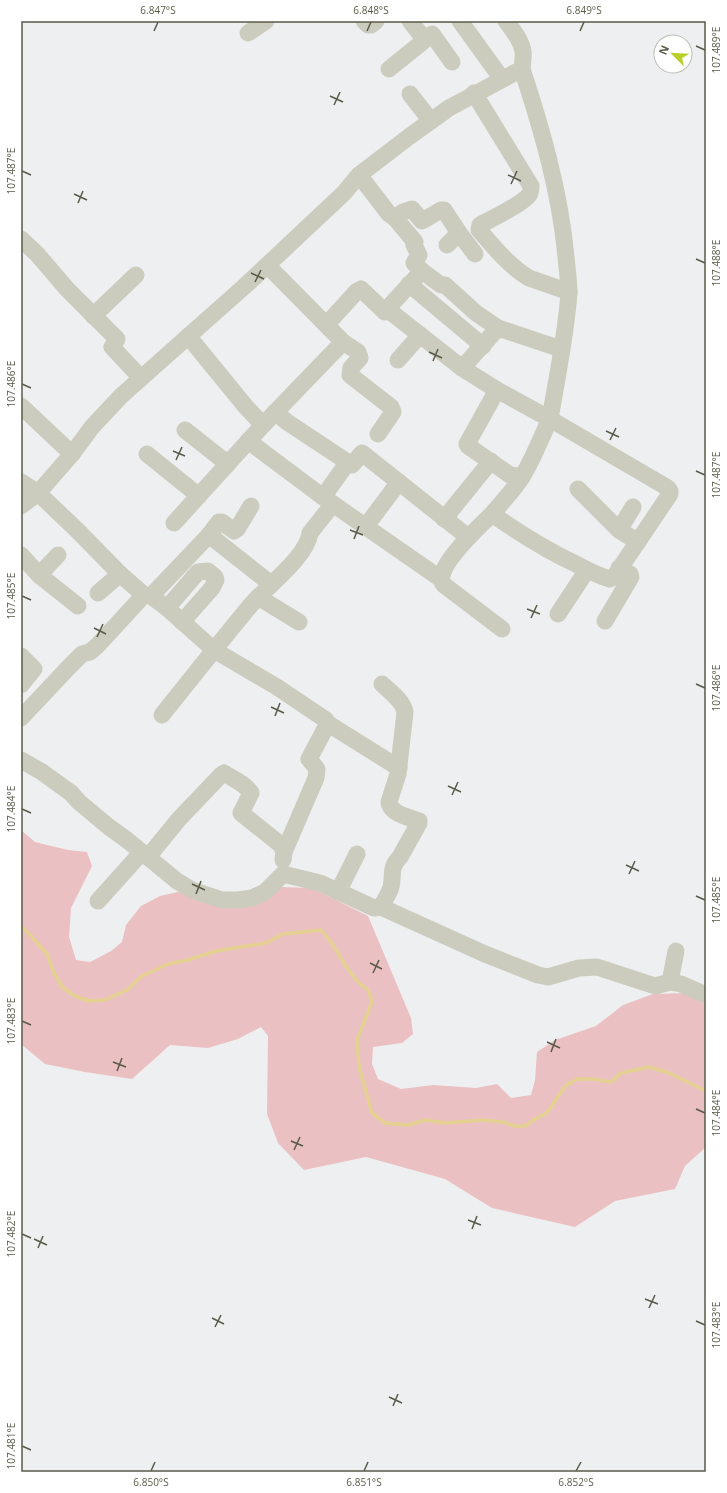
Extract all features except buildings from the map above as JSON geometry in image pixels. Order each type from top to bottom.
[{"type":"street","points":[[248,34],[266,21]]},
{"type":"street","points":[[364,21],[368,25],[371,25],[376,21]]},
{"type":"street","points":[[410,21],[434,34],[452,62]]},
{"type":"street","points":[[441,579],[447,563],[468,537],[492,514],[522,477],[550,419],[562,349],[569,292],[563,225],[554,179],[538,118],[522,69],[522,46],[514,31],[506,21]]},
{"type":"street","points":[[465,23],[502,79]]},
{"type":"street","points":[[389,69],[434,34]]},
{"type":"street","points":[[21,506],[38,493],[72,454],[92,427],[121,396],[246,285],[344,193],[359,175],[431,121],[474,93],[522,69]]},
{"type":"street","points":[[474,93],[532,189],[530,194],[523,200],[480,225],[479,230],[504,258],[523,274],[529,278],[569,292]]},
{"type":"street","points":[[410,94],[431,121]]},
{"type":"street","points":[[359,175],[389,214],[395,218],[416,242],[414,245],[419,255],[414,263],[422,271],[441,285],[445,284],[476,313],[498,328],[562,349]]},
{"type":"street","points":[[395,218],[403,212],[412,209],[422,222],[441,210],[444,210],[459,234],[475,254]]},
{"type":"street","points":[[447,245],[459,234]]},
{"type":"street","points":[[21,239],[37,254],[67,289],[117,340],[112,347],[141,378]]},
{"type":"street","points":[[266,265],[327,324],[343,342],[360,354],[360,358],[351,368],[350,375],[393,412],[378,434]]},
{"type":"street","points":[[327,324],[361,289],[385,312],[422,271]]},
{"type":"street","points":[[94,316],[136,276]]},
{"type":"street","points":[[409,284],[483,346]]},
{"type":"street","points":[[387,309],[462,368],[497,390],[550,419],[669,489],[670,494],[614,577],[610,579],[587,570],[548,550],[520,534],[492,514]]},
{"type":"street","points":[[462,368],[498,328]]},
{"type":"street","points":[[398,360],[420,335]]},
{"type":"street","points":[[188,336],[246,407],[263,425]]},
{"type":"street","points":[[174,522],[263,425],[343,342]]},
{"type":"street","points":[[497,390],[467,444],[510,475],[522,477]]},
{"type":"street","points":[[21,406],[72,454]]},
{"type":"street","points":[[276,412],[299,430],[352,465],[362,453],[468,537]]},
{"type":"street","points":[[185,430],[228,464]]},
{"type":"street","points":[[248,442],[328,501],[441,579],[444,585],[502,629]]},
{"type":"street","points":[[147,454],[199,496]]},
{"type":"street","points":[[444,519],[491,461]]},
{"type":"street","points":[[162,715],[258,597],[284,573],[305,546],[310,533],[348,462]]},
{"type":"street","points":[[21,482],[38,493],[78,530],[120,574],[167,608],[214,650],[277,687],[323,718],[327,723],[399,768]]},
{"type":"street","points":[[366,526],[400,482]]},
{"type":"street","points":[[578,489],[619,530],[638,542]]},
{"type":"street","points":[[21,718],[82,654],[90,652],[98,646],[209,535],[218,522],[222,522],[234,531],[237,529],[251,506]]},
{"type":"street","points":[[619,530],[633,507]]},
{"type":"street","points":[[209,535],[271,584]]},
{"type":"street","points":[[21,555],[40,575],[78,606]]},
{"type":"street","points":[[40,575],[58,555]]},
{"type":"street","points":[[605,621],[630,577],[630,574],[619,568]]},
{"type":"street","points":[[558,614],[587,570]]},
{"type":"street","points":[[167,608],[198,572],[208,571],[215,577],[216,580],[212,588],[182,622]]},
{"type":"street","points":[[98,593],[120,574]]},
{"type":"street","points":[[258,597],[299,622]]},
{"type":"street","points":[[21,656],[34,669],[21,685]]},
{"type":"street","points":[[381,907],[391,888],[391,875],[395,862],[400,857],[419,823],[419,821],[392,810],[390,806],[389,802],[399,768],[405,712],[404,707],[382,684]]},
{"type":"street","points":[[21,760],[42,772],[71,793],[84,806],[182,885],[222,900],[238,900],[265,892],[282,874],[284,852],[316,778],[317,769],[309,759],[327,723]]},
{"type":"street","points":[[98,901],[221,775],[224,774],[238,781],[250,792],[242,814],[281,845],[284,852]]},
{"type":"street","points":[[338,892],[357,854]]},
{"type":"street","points":[[282,874],[320,883],[374,908],[381,907],[485,954],[538,975],[548,977],[579,968],[597,966],[654,986],[670,982],[681,984],[706,995]]},
{"type":"street","points":[[670,982],[676,951]]},
{"type":"shaded area","points":[[21,830],[35,842],[68,850],[87,852],[92,866],[71,908],[69,937],[76,960],[90,962],[111,951],[122,942],[126,925],[141,906],[160,896],[178,892],[226,906],[282,887],[312,888],[368,916],[411,1018],[413,1034],[402,1043],[373,1047],[372,1064],[378,1079],[401,1089],[433,1085],[476,1088],[497,1084],[511,1098],[531,1095],[535,1080],[537,1052],[555,1040],[596,1026],[623,1005],[653,994],[689,993],[706,1005],[706,1147],[685,1166],[675,1189],[615,1201],[575,1227],[492,1208],[445,1179],[366,1157],[304,1170],[278,1143],[267,1114],[268,1036],[261,1027],[238,1039],[208,1048],[170,1045],[132,1079],[45,1064],[21,1044]]},
{"type":"waterway","points":[[21,926],[47,954],[54,973],[63,988],[75,996],[89,1001],[105,1000],[127,990],[142,976],[168,964],[188,960],[216,951],[266,943],[283,934],[321,930],[331,942],[347,968],[358,982],[368,990],[372,1002],[357,1040],[359,1067],[372,1113],[385,1123],[408,1125],[425,1120],[445,1123],[484,1120],[503,1122],[514,1126],[525,1126],[547,1113],[565,1086],[577,1079],[593,1079],[611,1082],[621,1073],[649,1067],[669,1073],[706,1091]]}]
